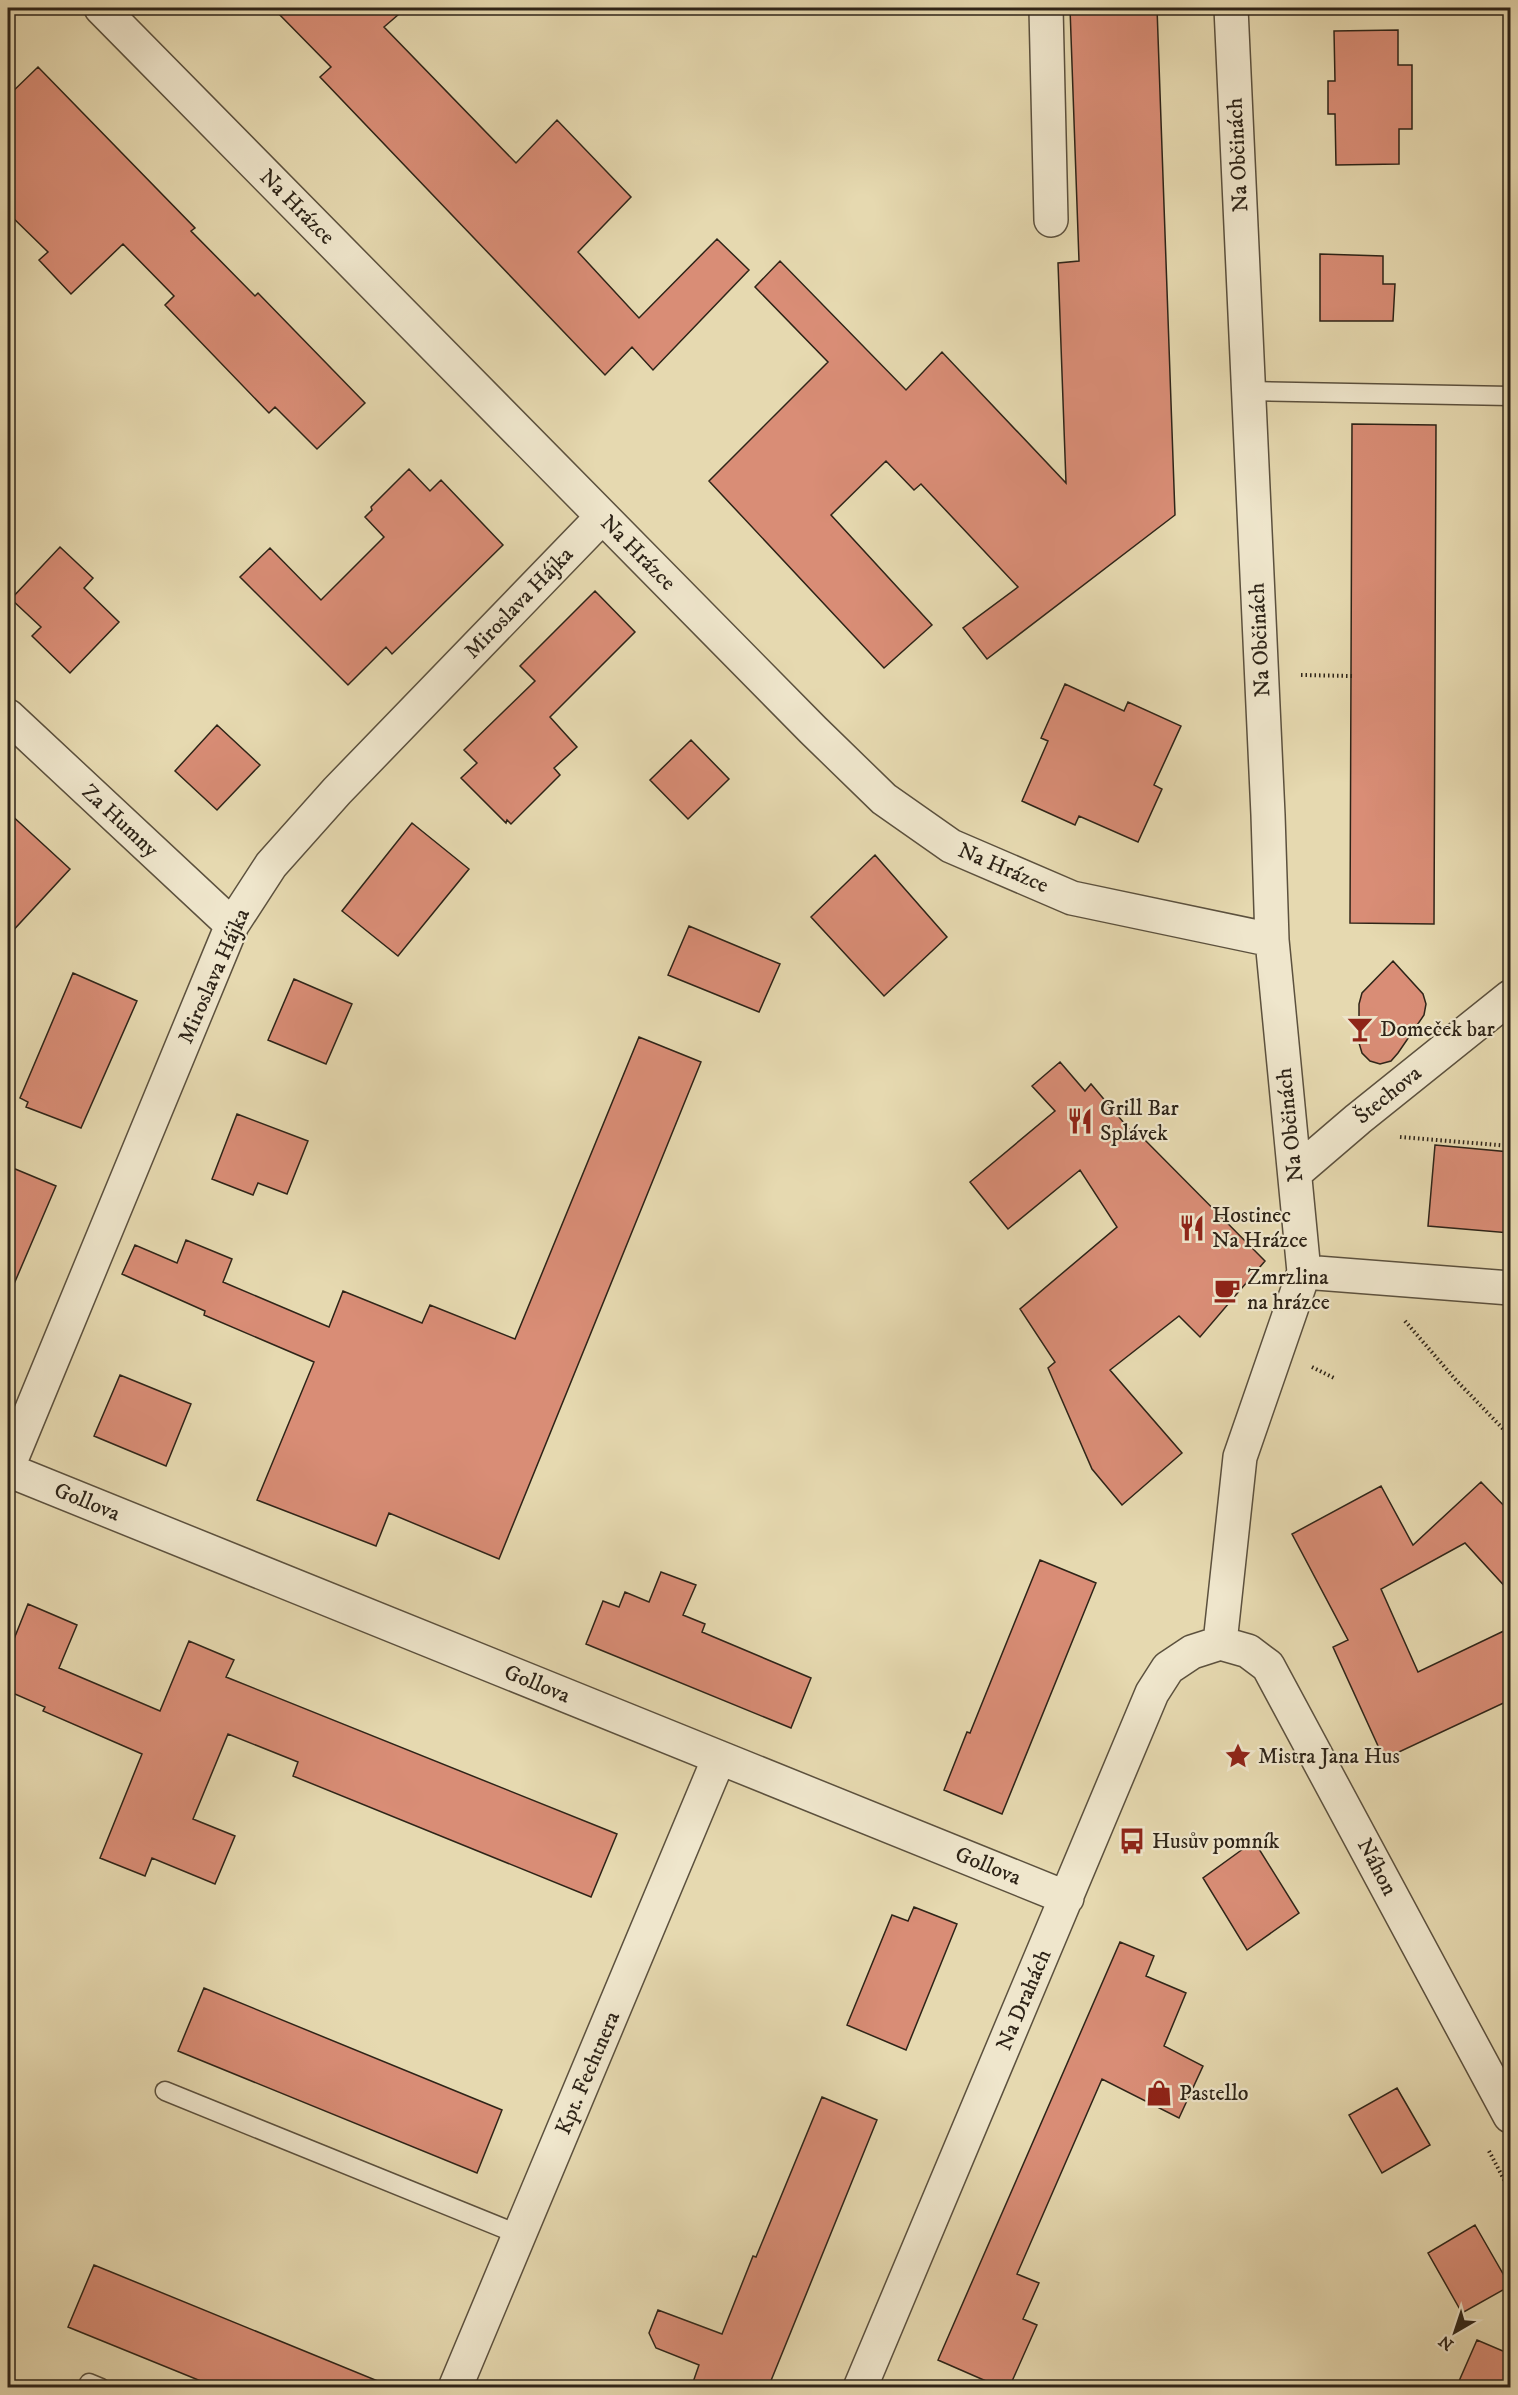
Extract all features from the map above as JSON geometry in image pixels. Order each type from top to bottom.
[{"type":"street","name":"Na Hrázce","points":[[101,8],[602,517],[884,799],[951,846],[1072,898],[1272,940]]},
{"type":"street","points":[[1046,8],[1051,220]]},
{"type":"street","name":"Na Občinách","points":[[1220,1643],[1240,1457],[1304,1272],[1272,940],[1231,8]]},
{"type":"street","name":"Miroslava Hájka","points":[[8,1469],[232,925],[271,865],[337,791],[602,517]]},
{"type":"street","name":"Za Humny","points":[[8,716],[232,925]]},
{"type":"street","name":"Štechova","points":[[1295,1173],[1358,1119],[1510,997]]},
{"type":"street","points":[[1304,1272],[1510,1288]]},
{"type":"street","name":"Gollova","points":[[8,1469],[1067,1898]]},
{"type":"street","name":"Na Drahách","points":[[860,2388],[1152,1693],[1168,1668],[1192,1652],[1220,1643]]},
{"type":"street","name":"Náhon","points":[[1220,1643],[1248,1651],[1269,1666],[1510,2116]]},
{"type":"street","name":"Kpt. Fechtnera","points":[[455,2388],[719,1758]]},
{"type":"lane","points":[[1249,392],[1510,396]]},
{"type":"lane","points":[[165,2091],[520,2235]]},
{"type":"path","points":[[1297,675],[1352,676]]},
{"type":"path","points":[[1395,1136],[1510,1146]]},
{"type":"path","points":[[1404,1320],[1455,1379],[1510,1436]]},
{"type":"path","points":[[1304,1362],[1334,1378]]},
{"type":"building","points":[[273,8],[406,8],[384,27],[516,163],[557,120],[631,197],[578,252],[639,318],[717,239],[749,270],[653,370],[632,347],[605,375],[320,77],[331,67]]},
{"type":"building","points":[[1070,8],[1157,8],[1175,515],[987,659],[963,628],[1018,587],[921,484],[914,490],[886,461],[831,515],[932,625],[884,668],[709,481],[828,362],[755,287],[780,261],[906,390],[942,352],[1066,483],[1058,263],[1079,261]]},
{"type":"building","points":[[1398,30],[1398,65],[1412,65],[1412,129],[1399,129],[1399,164],[1336,165],[1335,114],[1328,114],[1328,81],[1335,81],[1334,31]]},
{"type":"building","points":[[38,67],[195,228],[191,231],[255,296],[258,293],[365,403],[317,449],[275,407],[269,413],[165,305],[174,296],[123,244],[71,294],[39,260],[48,252],[8,213],[8,96]]},
{"type":"building","points":[[1320,254],[1383,256],[1383,284],[1395,284],[1393,321],[1320,321]]},
{"type":"building","points":[[1352,424],[1436,425],[1434,924],[1350,923]]},
{"type":"building","points":[[409,469],[430,491],[441,480],[503,545],[392,654],[386,647],[348,685],[240,577],[270,548],[321,600],[384,537],[365,517],[372,510],[371,507]]},
{"type":"building","points":[[60,547],[93,578],[84,588],[119,622],[70,673],[32,636],[41,627],[11,599]]},
{"type":"building","points":[[595,591],[635,632],[550,717],[577,747],[554,768],[560,775],[511,824],[507,820],[506,823],[461,778],[477,763],[464,750],[535,681],[520,666]]},
{"type":"building","points":[[1065,684],[1124,711],[1128,702],[1181,726],[1154,785],[1162,789],[1138,842],[1079,816],[1075,825],[1022,801],[1048,741],[1041,738]]},
{"type":"building","points":[[217,725],[260,765],[217,810],[175,771]]},
{"type":"building","points":[[691,740],[729,779],[688,819],[650,780]]},
{"type":"building","points":[[8,812],[70,869],[8,936]]},
{"type":"building","points":[[412,823],[469,869],[398,956],[342,911]]},
{"type":"building","points":[[875,855],[947,937],[884,996],[811,917]]},
{"type":"building","points":[[689,926],[780,964],[759,1012],[668,975]]},
{"type":"building","points":[[1393,961],[1423,994],[1426,1004],[1424,1015],[1398,1053],[1391,1061],[1380,1064],[1370,1061],[1362,1053],[1359,1043],[1359,1004],[1362,993]]},
{"type":"building","points":[[73,973],[137,1001],[81,1128],[26,1107],[28,1102],[20,1098]]},
{"type":"building","points":[[294,979],[352,1004],[326,1064],[268,1040]]},
{"type":"building","points":[[639,1037],[701,1062],[499,1559],[389,1513],[376,1546],[257,1500],[314,1362],[204,1315],[205,1311],[122,1274],[135,1245],[177,1263],[186,1240],[232,1259],[223,1282],[329,1327],[343,1291],[422,1323],[430,1305],[515,1339]]},
{"type":"building","points":[[1060,1062],[1085,1091],[1091,1084],[1135,1136],[1138,1133],[1265,1261],[1200,1337],[1179,1316],[1110,1370],[1182,1453],[1122,1505],[1092,1469],[1048,1368],[1055,1362],[1020,1309],[1117,1227],[1080,1170],[1008,1229],[970,1182],[1055,1111],[1032,1086]]},
{"type":"building","points":[[237,1114],[308,1141],[287,1194],[258,1183],[253,1195],[212,1179]]},
{"type":"building","points":[[1435,1145],[1510,1152],[1510,1233],[1428,1226]]},
{"type":"building","points":[[8,1166],[56,1186],[8,1298]]},
{"type":"building","points":[[120,1375],[191,1404],[166,1466],[94,1436]]},
{"type":"building","points":[[1481,1482],[1510,1512],[1510,1592],[1465,1543],[1381,1589],[1418,1672],[1510,1628],[1510,1700],[1384,1759],[1333,1647],[1348,1640],[1292,1534],[1381,1486],[1413,1545]]},
{"type":"building","points":[[1040,1560],[1096,1583],[1002,1814],[944,1790],[967,1732],[970,1733]]},
{"type":"building","points":[[661,1572],[696,1585],[683,1615],[705,1624],[702,1632],[811,1678],[791,1728],[586,1644],[603,1601],[619,1607],[625,1592],[649,1602]]},
{"type":"building","points":[[28,1604],[77,1625],[59,1668],[160,1711],[189,1641],[234,1660],[226,1677],[617,1834],[591,1897],[293,1776],[298,1762],[228,1734],[193,1819],[235,1836],[215,1884],[152,1858],[145,1876],[100,1858],[142,1754],[43,1711],[45,1707],[8,1691],[8,1654]]},
{"type":"building","points":[[1254,1841],[1299,1913],[1247,1950],[1203,1878]]},
{"type":"building","points":[[914,1907],[957,1924],[906,2050],[847,2025],[892,1915],[908,1921]]},
{"type":"building","points":[[1120,1942],[1154,1956],[1146,1976],[1186,1993],[1164,2046],[1203,2066],[1179,2118],[1102,2079],[1017,2274],[1039,2283],[1023,2319],[1037,2325],[1009,2388],[1002,2388],[938,2360]]},
{"type":"building","points":[[204,1988],[502,2110],[477,2173],[178,2051]]},
{"type":"building","points":[[1397,2088],[1430,2145],[1382,2173],[1349,2115]]},
{"type":"building","points":[[822,2097],[877,2120],[768,2388],[691,2388],[699,2365],[656,2348],[649,2333],[658,2310],[722,2334]]},
{"type":"building","points":[[1475,2225],[1510,2286],[1462,2313],[1428,2253]]},
{"type":"building","points":[[94,2265],[390,2386],[390,2388],[218,2388],[68,2327]]},
{"type":"building","points":[[1477,2340],[1510,2354],[1510,2388],[1456,2388]]},
{"type":"place","name":"Domeček bar","points":[[1360,1029]]},
{"type":"place","name":"Grill Bar Splávek","points":[[1080,1121]]},
{"type":"place","name":"Hostinec Na Hrázce","points":[[1192,1228]]},
{"type":"place","name":"Zmrzlina na hrázce","points":[[1227,1290]]},
{"type":"place","name":"Mistra Jana Hus","points":[[1238,1756]]},
{"type":"place","name":"Husův pomník","points":[[1132,1841]]},
{"type":"place","name":"Pastello","points":[[1159,2093]]}]
